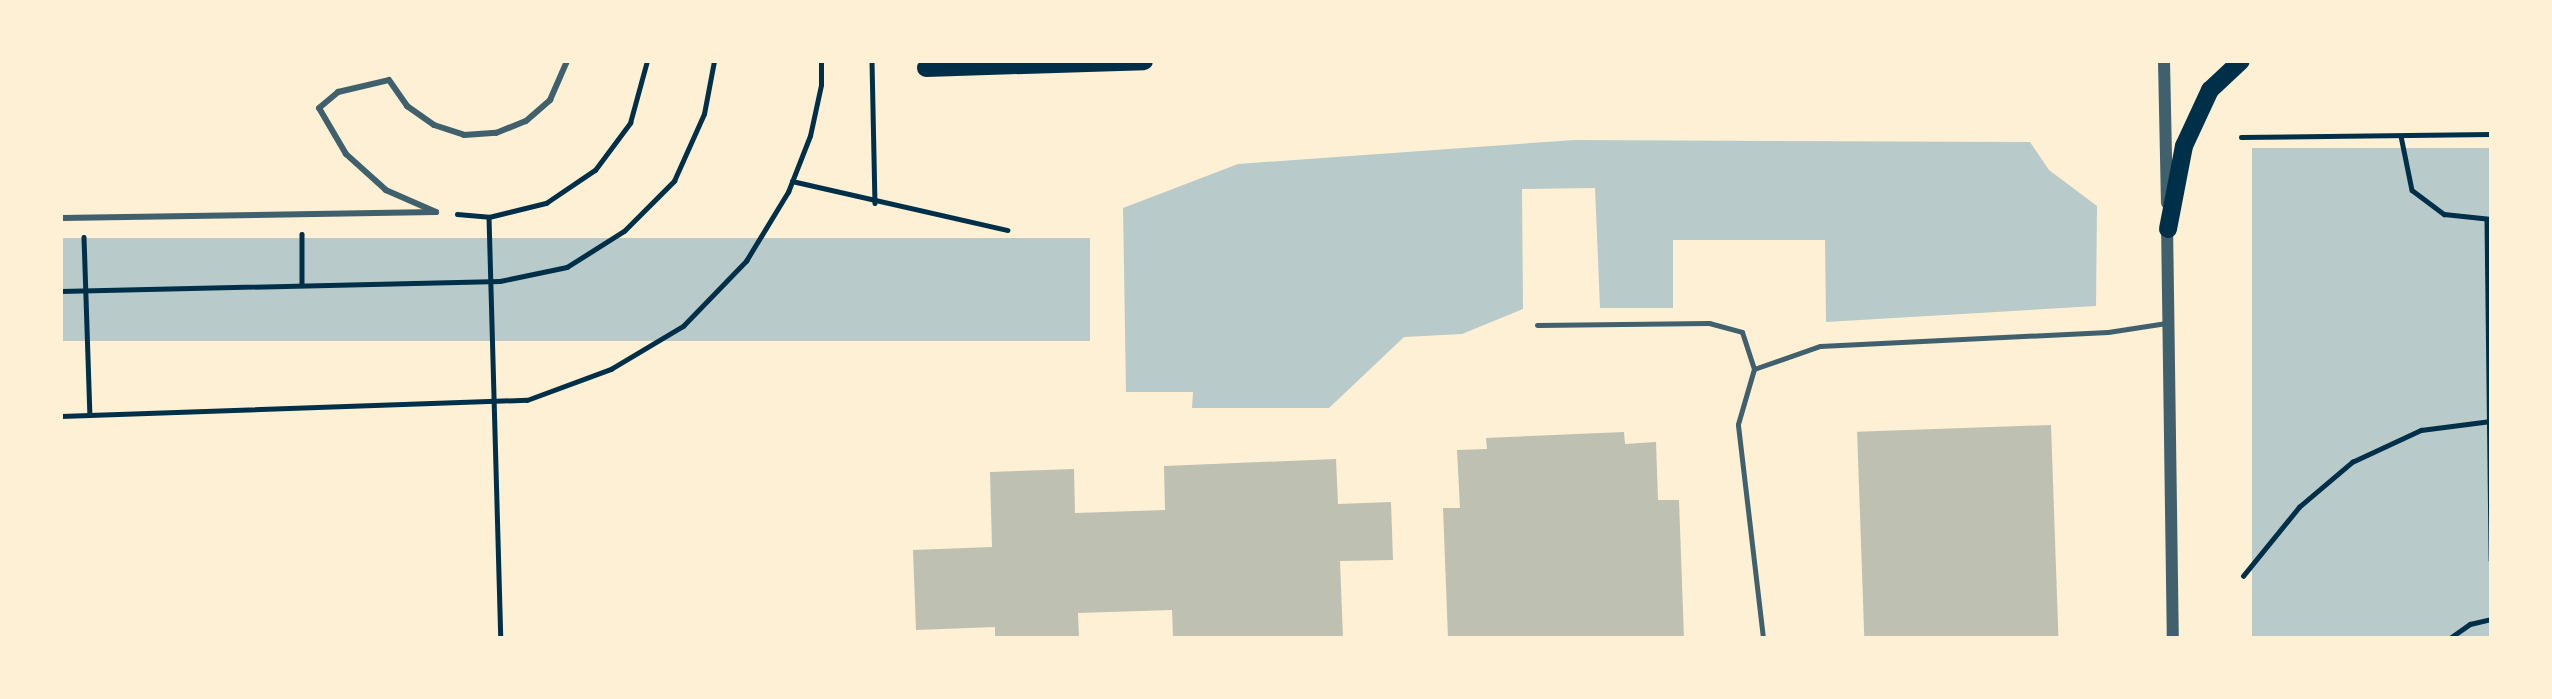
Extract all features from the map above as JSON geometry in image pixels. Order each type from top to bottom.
[{"type":"main road","points":[[926,68],[1144,61]]},
{"type":"main road","points":[[2168,229],[2184,146],[2210,90],[2241,61]]},
{"type":"street","points":[[436,212],[386,190],[356,163],[319,108],[338,92],[389,80],[407,106],[434,125],[464,135],[496,133],[526,121],[550,100],[567,61]]},
{"type":"street","points":[[2164,61],[2174,638]]},
{"type":"street","points":[[61,218],[436,212]]},
{"type":"lane","points":[[1537,325],[1709,323],[1742,332],[1754,369],[1738,424],[1763,638]]},
{"type":"lane","points":[[1754,369],[1820,346],[2108,331],[2169,323]]},
{"type":"path","points":[[436,212],[489,217],[546,203],[595,170],[631,123],[647,61]]},
{"type":"path","points":[[61,291],[491,281],[568,267],[633,223],[674,181],[704,114],[714,61]]},
{"type":"path","points":[[61,416],[527,400],[611,369],[683,326],[746,261],[792,181],[810,136],[821,85],[821,61]]},
{"type":"path","points":[[872,61],[875,203]]},
{"type":"path","points":[[2241,137],[2491,134]]},
{"type":"path","points":[[2401,136],[2412,190],[2444,214],[2489,220],[2491,560]]},
{"type":"path","points":[[792,181],[875,203],[1007,230]]},
{"type":"path","points":[[302,214],[302,285]]},
{"type":"path","points":[[489,217],[501,638]]},
{"type":"path","points":[[83,218],[90,415]]},
{"type":"path","points":[[2243,576],[2299,507],[2352,462],[2421,430],[2490,421]]},
{"type":"path","points":[[2450,638],[2470,624],[2491,619]]},
{"type":"shaded area","points":[[1574,140],[2030,142],[2049,170],[2097,206],[2096,306],[1826,322],[1825,240],[1673,240],[1673,308],[1600,308],[1595,188],[1522,189],[1523,309],[1462,334],[1404,337],[1329,408],[1192,408],[1193,392],[1126,392],[1123,208],[1238,164]]},
{"type":"shaded area","points":[[2252,148],[2491,148],[2491,638],[2252,638]]},
{"type":"shaded area","points":[[61,238],[1090,238],[1090,341],[61,341]]},
{"type":"building","points":[[2051,425],[2058,638],[1864,638],[1857,432]]},
{"type":"building","points":[[1624,432],[1625,444],[1656,442],[1658,500],[1679,500],[1684,638],[1448,638],[1443,508],[1460,508],[1457,450],[1487,449],[1486,438]]},
{"type":"building","points":[[1336,459],[1338,504],[1391,502],[1393,560],[1340,561],[1343,638],[1173,638],[1172,610],[1078,613],[1079,638],[995,638],[995,627],[916,630],[913,550],[992,547],[990,472],[1074,469],[1075,513],[1165,510],[1164,466]]}]
